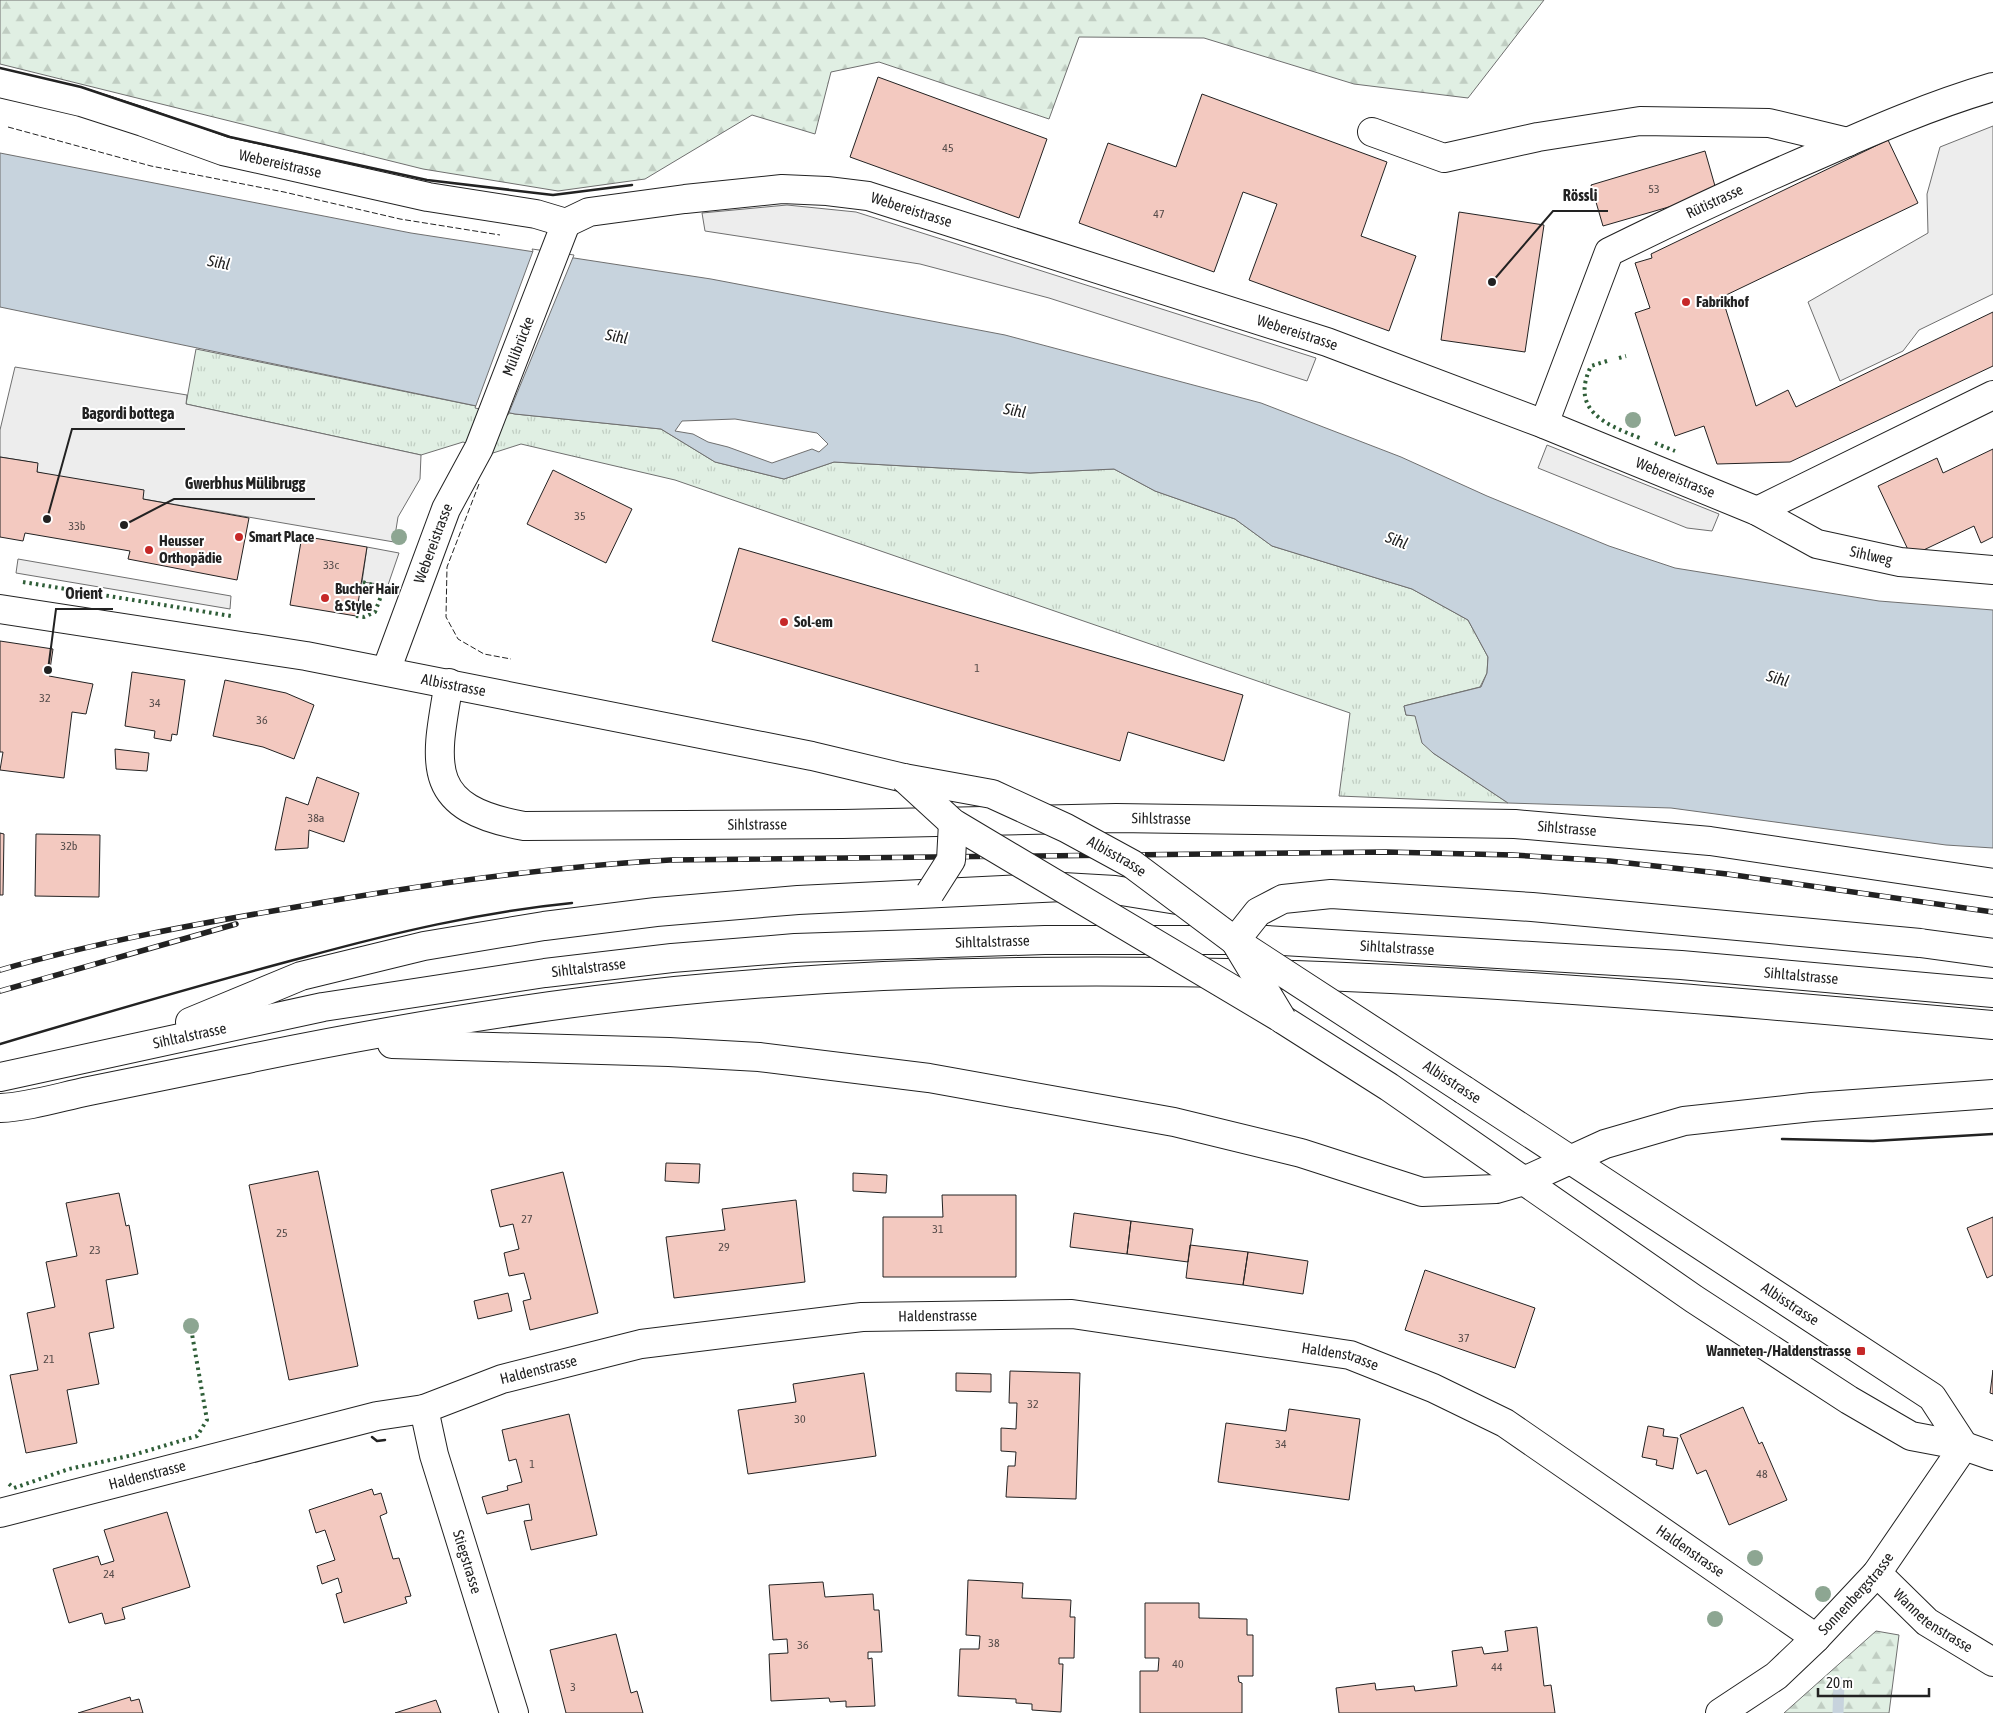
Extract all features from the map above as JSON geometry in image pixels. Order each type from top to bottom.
[{"type":"main road","name":"Webereistrasse","points":[[0,83],[81,102],[223,151],[428,197],[536,214],[562,234],[590,212],[685,199],[782,189],[827,191],[868,196],[1327,342],[1544,424],[1757,511]]},
{"type":"main road","name":"Rütistrasse","points":[[1544,424],[1609,252],[1711,202],[1848,142],[1945,101],[1993,87]]},
{"type":"main road","points":[[1372,132],[1444,158],[1538,137],[1640,121],[1768,123],[1848,142]]},
{"type":"main road","name":"Mülibrücke","points":[[479,448],[562,234]]},
{"type":"main road","points":[[1757,511],[1993,395]]},
{"type":"main road","name":"Webereistrasse","points":[[386,671],[446,509],[479,448]]},
{"type":"main road","name":"Sihlweg","points":[[1757,511],[1817,544],[1900,562],[1993,570]]},
{"type":"main road","name":"Albisstrasse","points":[[0,609],[306,656],[650,723],[812,756],[904,778],[992,794],[1066,828],[1132,864],[1177,900],[1235,941],[1932,1396],[1964,1446]]},
{"type":"main road","name":"Sihlstrasse","points":[[449,683],[439,766],[443,782],[456,800],[476,814],[496,821],[524,826],[843,824],[1116,818],[1515,824],[1710,841],[1993,883]]},
{"type":"main road","name":"Albisstrasse","points":[[904,778],[952,823],[1063,887],[1282,1019],[1389,1088],[1694,1299],[1849,1400],[1911,1436],[1964,1446],[1993,1456]]},
{"type":"main road","points":[[930,893],[951,860],[952,823]]},
{"type":"main road","points":[[128,1048],[301,976],[424,946],[544,926],[656,912],[788,900],[1063,887],[1114,890],[1177,900]]},
{"type":"main road","points":[[1282,1019],[1235,941],[1258,912],[1283,899],[1330,894],[1532,907],[1920,943],[1993,953]]},
{"type":"main road","name":"Sihltalstrasse","points":[[0,1077],[324,1007],[545,973],[672,958],[795,948],[1035,940],[1276,940],[1682,965],[1993,992]]},
{"type":"main road","name":"Sihltalstrasse","points":[[0,1108],[328,1042],[546,1007],[673,992],[798,981],[1044,971],[1282,973],[1482,984],[1681,998],[1993,1025]]},
{"type":"main road","points":[[328,1042],[669,1052],[759,1057],[929,1078],[1174,1122],[1301,1153],[1422,1192],[1496,1189],[1524,1181],[1605,1144],[1684,1121],[1822,1106],[1993,1094]]},
{"type":"main road","name":"Haldenstrasse","points":[[0,1513],[377,1416],[424,1409],[502,1379],[641,1344],[862,1317],[1072,1314],[1350,1355],[1433,1388],[1505,1423],[1816,1638]]},
{"type":"main road","name":"Stiegstrasse","points":[[424,1409],[434,1455],[514,1713]]},
{"type":"main road","name":"Sonnenbergstrasse","points":[[1720,1713],[1776,1676],[1816,1638],[1877,1573],[1964,1446]]},
{"type":"main road","name":"Wannetenstrasse","points":[[1877,1573],[1927,1622],[1993,1662]]},
{"type":"green space","points":[[0,0],[1544,0],[1468,98],[1354,84],[1204,38],[1079,37],[1049,119],[879,62],[831,72],[815,134],[752,115],[645,179],[558,191],[423,169],[0,64]]},
{"type":"green space","points":[[196,349],[515,414],[661,429],[715,462],[784,479],[834,462],[1030,473],[1114,469],[1155,491],[1235,519],[1272,546],[1412,589],[1468,620],[1488,657],[1487,673],[1480,687],[1404,706],[1406,715],[1415,715],[1433,753],[1508,803],[1339,796],[1350,713],[675,480],[521,444],[493,453],[463,442],[421,455],[186,404]]},
{"type":"green space","points":[[1876,1631],[1899,1635],[1889,1713],[1784,1713]]},
{"type":"shaded area","points":[[1993,126],[1993,294],[1919,330],[1903,351],[1840,381],[1808,302],[1928,233],[1927,194],[1940,147]]},
{"type":"shaded area","points":[[787,205],[856,212],[1316,358],[1307,381],[1049,298],[920,264],[705,231],[702,213]]},
{"type":"shaded area","points":[[15,367],[187,395],[186,404],[421,455],[420,479],[398,517],[394,542],[143,499],[37,472],[37,463],[0,457],[0,430]]},
{"type":"shaded area","points":[[1547,445],[1719,514],[1712,531],[1687,528],[1538,468]]},
{"type":"shaded area","points":[[367,547],[399,553],[388,585],[362,582]]},
{"type":"shaded area","points":[[18,559],[231,596],[230,609],[16,573]]},
{"type":"water","name":"Sihl","points":[[0,153],[411,233],[711,279],[1005,335],[1261,403],[1401,457],[1487,496],[1609,546],[1675,568],[1879,601],[1993,610],[1993,848],[1946,845],[1671,808],[1508,803],[1433,753],[1422,743],[1415,716],[1406,715],[1404,706],[1481,687],[1487,673],[1488,657],[1468,620],[1412,589],[1272,546],[1235,519],[1155,491],[1114,469],[1030,473],[834,462],[784,479],[715,462],[661,429],[515,414],[0,307]],"holes":[[[735,419],[817,433],[828,444],[819,452],[812,449],[772,463],[708,442],[693,434],[675,431],[682,421]]]},
{"type":"pier","points":[[532,249],[574,255],[508,415],[475,408],[533,251]]},
{"type":"building","points":[[878,77],[1047,139],[1019,218],[850,157]]},
{"type":"building","points":[[1202,94],[1387,162],[1361,236],[1416,256],[1389,331],[1249,280],[1277,204],[1243,192],[1214,272],[1079,223],[1108,143],[1176,167]]},
{"type":"building","name":"Fabrikhof","points":[[1888,140],[1918,203],[1722,297],[1756,406],[1788,390],[1796,407],[1993,312],[1993,366],[1790,462],[1717,464],[1704,426],[1675,436],[1635,313],[1650,308],[1635,263],[1652,258],[1651,254]]},
{"type":"building","points":[[1705,151],[1717,193],[1603,226],[1591,185]]},
{"type":"building","points":[[1459,212],[1544,225],[1525,352],[1441,340]]},
{"type":"building","points":[[1993,449],[1993,537],[1981,543],[1974,526],[1911,556],[1878,486],[1937,458],[1943,473]]},
{"type":"building","points":[[0,457],[38,463],[37,472],[144,490],[143,499],[249,518],[237,580],[128,559],[130,551],[25,533],[23,541],[0,537]]},
{"type":"building","points":[[553,470],[632,509],[606,563],[527,524]]},
{"type":"building","points":[[302,536],[367,547],[356,616],[290,605]]},
{"type":"building","points":[[739,548],[1243,695],[1224,761],[1128,732],[1120,761],[712,641]]},
{"type":"building","points":[[0,641],[53,649],[49,676],[93,684],[86,714],[72,712],[64,778],[0,770],[3,752],[0,752]]},
{"type":"building","points":[[132,672],[185,680],[177,735],[172,734],[171,741],[154,738],[155,731],[125,726]]},
{"type":"building","points":[[225,680],[286,693],[314,705],[294,759],[263,747],[213,736]]},
{"type":"building","points":[[115,749],[149,753],[147,771],[116,769]]},
{"type":"building","points":[[317,777],[359,793],[344,842],[309,830],[308,848],[275,850],[286,797],[308,805]]},
{"type":"building","points":[[0,833],[4,834],[3,895],[0,895]]},
{"type":"building","points":[[36,834],[100,835],[99,897],[35,896]]},
{"type":"building","points":[[666,1163],[700,1164],[699,1183],[665,1181]]},
{"type":"building","points":[[318,1171],[358,1366],[289,1380],[249,1185]]},
{"type":"building","points":[[563,1172],[598,1313],[530,1330],[523,1301],[531,1299],[524,1273],[509,1276],[504,1253],[519,1249],[513,1224],[500,1227],[491,1190]]},
{"type":"building","points":[[853,1173],[887,1175],[886,1193],[853,1191]]},
{"type":"building","points":[[119,1193],[126,1226],[129,1225],[138,1274],[106,1280],[114,1328],[89,1333],[99,1384],[67,1390],[77,1443],[26,1453],[10,1375],[38,1370],[27,1313],[55,1307],[46,1262],[77,1256],[66,1203]]},
{"type":"building","points":[[942,1195],[1016,1195],[1016,1277],[883,1277],[883,1217],[943,1217]]},
{"type":"building","points":[[796,1200],[805,1282],[674,1298],[666,1237],[725,1230],[722,1209]]},
{"type":"building","points":[[1074,1213],[1131,1221],[1127,1254],[1070,1247]]},
{"type":"building","points":[[1993,1217],[1993,1275],[1987,1278],[1967,1228]]},
{"type":"building","points":[[1131,1221],[1193,1229],[1188,1262],[1127,1254]]},
{"type":"building","points":[[1190,1245],[1248,1252],[1243,1285],[1186,1278]]},
{"type":"building","points":[[1248,1252],[1308,1261],[1303,1294],[1243,1285]]},
{"type":"building","points":[[1425,1270],[1535,1308],[1515,1368],[1405,1330]]},
{"type":"building","points":[[508,1293],[512,1311],[478,1319],[474,1301]]},
{"type":"building","points":[[1993,1370],[1993,1394],[1990,1393]]},
{"type":"building","points":[[1010,1371],[1080,1373],[1076,1499],[1006,1497],[1008,1466],[1015,1466],[1016,1452],[1001,1451],[1001,1428],[1016,1429],[1017,1403],[1009,1403]]},
{"type":"building","points":[[864,1373],[876,1456],[748,1474],[738,1410],[796,1402],[793,1384]]},
{"type":"building","points":[[956,1373],[991,1374],[991,1392],[956,1391]]},
{"type":"building","points":[[1743,1407],[1759,1444],[1762,1442],[1787,1500],[1729,1525],[1706,1470],[1697,1474],[1680,1435]]},
{"type":"building","points":[[1289,1409],[1360,1419],[1349,1500],[1218,1482],[1226,1423],[1286,1431]]},
{"type":"building","points":[[569,1414],[597,1535],[531,1550],[524,1521],[532,1520],[529,1504],[487,1514],[482,1497],[508,1490],[507,1486],[522,1482],[516,1459],[509,1461],[502,1430]]},
{"type":"building","points":[[1648,1426],[1664,1429],[1663,1436],[1678,1438],[1673,1469],[1656,1465],[1657,1460],[1642,1457]]},
{"type":"building","points":[[372,1489],[374,1495],[381,1493],[387,1513],[380,1516],[393,1559],[399,1558],[411,1596],[405,1597],[407,1603],[344,1623],[336,1594],[342,1592],[338,1578],[322,1584],[317,1566],[335,1560],[325,1530],[316,1533],[309,1510]]},
{"type":"building","points":[[167,1512],[190,1587],[122,1608],[125,1619],[105,1624],[102,1613],[69,1623],[53,1569],[98,1556],[101,1565],[114,1561],[104,1530]]},
{"type":"building","points":[[968,1580],[1023,1583],[1022,1598],[1071,1600],[1070,1617],[1075,1617],[1074,1658],[1059,1658],[1059,1664],[1063,1664],[1061,1712],[1032,1710],[1032,1704],[1016,1703],[1016,1699],[958,1696],[960,1649],[979,1649],[980,1636],[966,1635]]},
{"type":"building","points":[[823,1582],[825,1597],[873,1594],[874,1610],[879,1610],[882,1652],[868,1652],[868,1659],[872,1658],[875,1706],[846,1707],[846,1701],[830,1702],[829,1698],[771,1701],[769,1654],[788,1653],[787,1639],[773,1640],[769,1585]]},
{"type":"building","points":[[1145,1603],[1199,1603],[1199,1618],[1247,1619],[1247,1635],[1253,1635],[1253,1676],[1238,1676],[1239,1682],[1242,1683],[1242,1713],[1140,1713],[1140,1671],[1158,1671],[1159,1658],[1145,1658]]},
{"type":"building","points":[[1537,1627],[1544,1686],[1551,1685],[1555,1713],[1339,1713],[1336,1688],[1375,1683],[1376,1690],[1414,1686],[1415,1691],[1457,1686],[1452,1651],[1482,1647],[1484,1654],[1508,1651],[1505,1631]]},
{"type":"building","points":[[616,1634],[631,1693],[637,1691],[643,1713],[566,1713],[550,1650]]},
{"type":"building","points":[[130,1697],[131,1701],[139,1699],[143,1713],[78,1713]]},
{"type":"building","points":[[436,1700],[441,1713],[395,1713]]},
{"type":"waterway","points":[[1838,1713],[1839,1682]]},
{"type":"railway","points":[[0,970],[147,934],[343,899],[529,872],[670,860],[1386,852],[1513,855],[1610,861],[1727,874],[1993,912]]},
{"type":"railway","points":[[0,991],[236,924]]},
{"type":"hedge","points":[[1619,358],[1626,356]]},
{"type":"hedge","points":[[1607,361],[1591,366],[1586,381],[1585,394],[1588,404],[1603,421],[1640,438]]},
{"type":"hedge","points":[[1655,443],[1675,451]]},
{"type":"hedge","points":[[23,582],[231,616]]},
{"type":"hedge","points":[[356,616],[364,617],[375,612],[384,588],[362,582]]},
{"type":"hedge","points":[[9,1484],[14,1488],[69,1469],[133,1455],[197,1436],[207,1420],[192,1334]]},
{"type":"fence","points":[[8,127],[151,166],[284,192],[400,219],[500,235]]},
{"type":"fence","points":[[479,484],[447,567],[446,617],[458,639],[484,654],[511,659]]},
{"type":"wall","points":[[0,68],[81,87],[230,137],[427,180],[553,195],[632,185]]},
{"type":"wall","points":[[0,1044],[190,988],[371,940],[437,924],[504,912],[572,903]]},
{"type":"wall","points":[[1782,1139],[1873,1141],[1993,1134]]},
{"type":"wall","points":[[372,1437],[377,1441],[385,1440]]},
{"type":"place","name":"Rössli","points":[[1492,282]]},
{"type":"place","name":"Fabrikhof","points":[[1686,302]]},
{"type":"place","name":"Bagordi bottega","points":[[47,519]]},
{"type":"place","name":"Gwerbhus Mülibrugg","points":[[124,525]]},
{"type":"place","name":"Smart Place","points":[[239,537]]},
{"type":"place","name":"Heusser Orthopädie","points":[[149,550]]},
{"type":"place","name":"Bucher Hair & Style","points":[[325,598]]},
{"type":"place","name":"Sol-em","points":[[784,622]]},
{"type":"place","name":"Orient","points":[[48,670]]},
{"type":"place","name":"Wanneten-/Haldenstrasse","points":[[1861,1351]]}]
